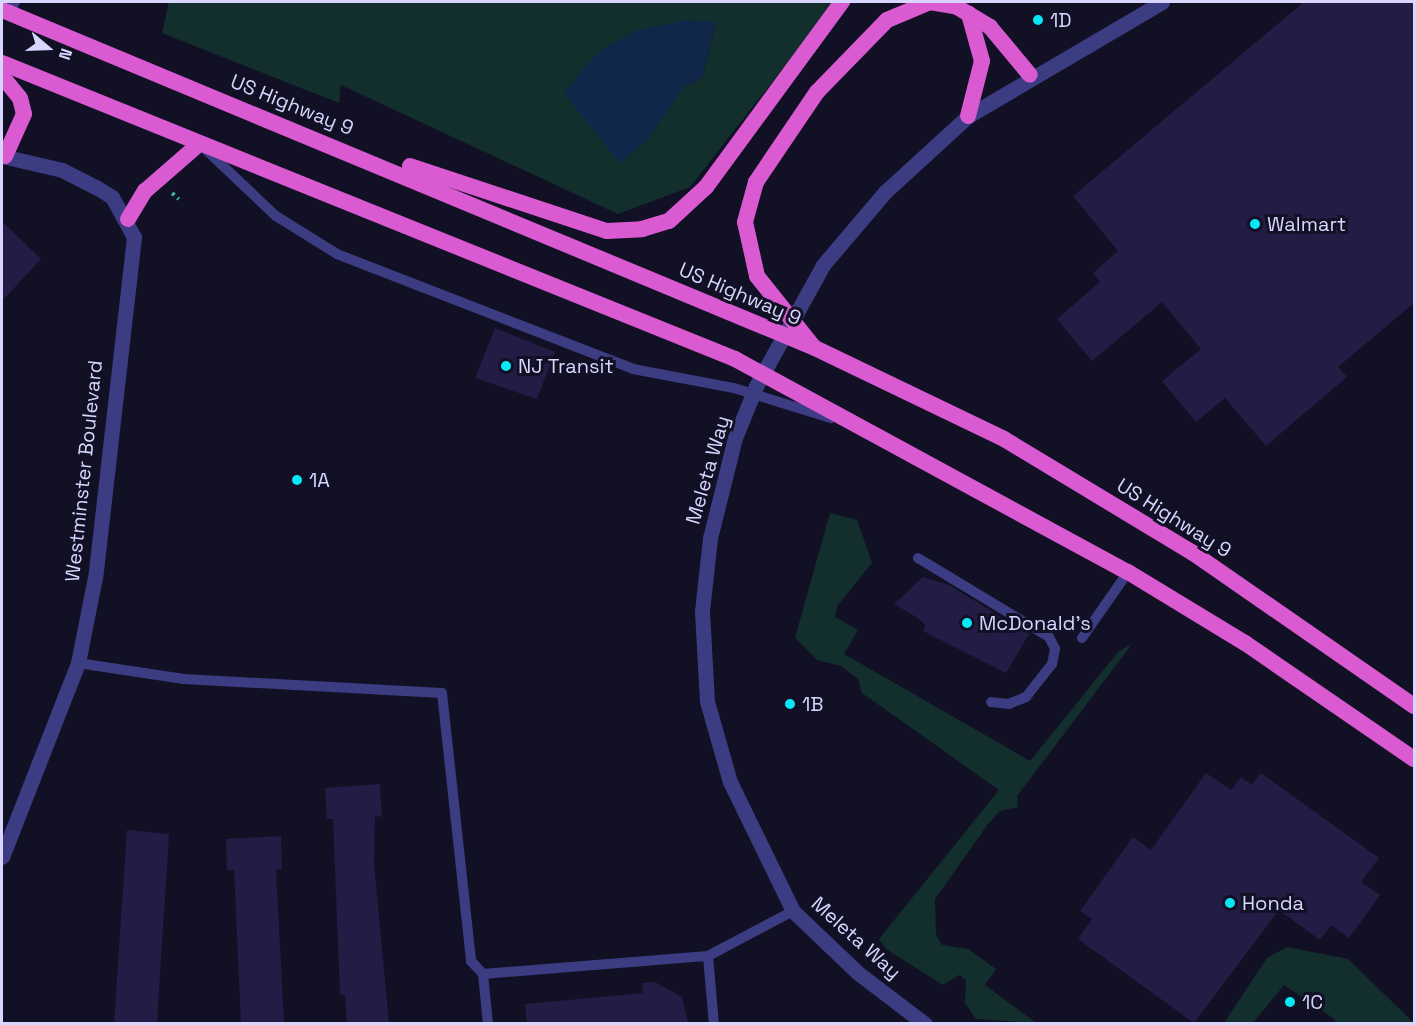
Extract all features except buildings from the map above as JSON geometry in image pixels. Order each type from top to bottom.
[{"type":"highway","points":[[300,130],[607,231],[642,229],[669,220],[706,187],[842,2]]},
{"type":"highway","points":[[815,348],[768,292],[750,258],[745,222],[756,182],[818,92],[887,20],[930,2],[969,14],[1003,37],[1030,75]]},
{"type":"highway","name":"US Highway 9","points":[[9,8],[815,348],[1014,445],[1192,553],[1414,704]]},
{"type":"highway","points":[[968,116],[982,61],[969,14]]},
{"type":"highway","points":[[2,63],[199,144],[632,314],[735,359],[1128,572],[1245,643],[1414,759]]},
{"type":"highway","points":[[2,76],[20,98],[24,114],[2,157]]},
{"type":"highway","points":[[128,219],[145,191],[199,144]]},
{"type":"street","name":"Meleta Way","points":[[925,1023],[858,973],[793,911],[730,782],[707,700],[704,600],[710,538],[735,438],[756,386],[823,265],[885,192],[968,116],[1030,75],[1162,2]]},
{"type":"street","points":[[2,157],[62,170],[96,187],[128,219]]},
{"type":"street","name":"Westminster Boulevard","points":[[2,857],[78,663],[95,577],[134,237],[128,219]]},
{"type":"lane","points":[[199,144],[276,216],[337,254],[633,369],[734,388],[866,428]]},
{"type":"lane","points":[[918,558],[1049,637],[1055,650],[1052,664],[1026,697],[1009,704],[991,702]]},
{"type":"lane","points":[[1082,638],[1128,572]]},
{"type":"lane","points":[[78,663],[184,679],[442,693],[457,793],[466,945],[471,961],[483,974],[488,1023]]},
{"type":"lane","points":[[483,974],[708,956],[793,911]]},
{"type":"lane","points":[[708,956],[714,1023]]},
{"type":"path","points":[[169,191],[179,199]]},
{"type":"green space","points":[[169,2],[835,2],[690,187],[618,214],[341,85],[339,103],[162,33]],"holes":[[[716,23],[702,78],[684,87]]]},
{"type":"green space","points":[[830,513],[857,520],[872,563],[837,606],[835,617],[858,630],[844,654],[1030,761],[1119,651],[1132,644],[1017,796],[1018,807],[1000,811],[988,824],[935,899],[936,935],[942,945],[968,949],[996,969],[985,985],[1036,1023],[976,1019],[965,1003],[966,980],[959,975],[943,985],[886,949],[879,939],[999,790],[862,693],[858,679],[841,666],[817,660],[795,638]]},
{"type":"green space","points":[[1287,947],[1348,959],[1414,1023],[1333,1023],[1336,1020],[1284,985],[1253,1023],[1224,1023],[1267,958]]},
{"type":"water","points":[[686,20],[716,22],[702,78],[684,87],[648,139],[620,163],[564,93],[598,52],[635,31]]},
{"type":"place","name":"1D","points":[[1038,20]]},
{"type":"place","name":"Walmart","points":[[1255,224]]},
{"type":"place","name":"NJ Transit","points":[[506,366]]},
{"type":"place","name":"1A","points":[[297,480]]},
{"type":"place","name":"McDonald's","points":[[967,623]]},
{"type":"place","name":"1B","points":[[790,704]]},
{"type":"place","name":"Honda","points":[[1230,903]]},
{"type":"place","name":"1C","points":[[1290,1002]]}]
